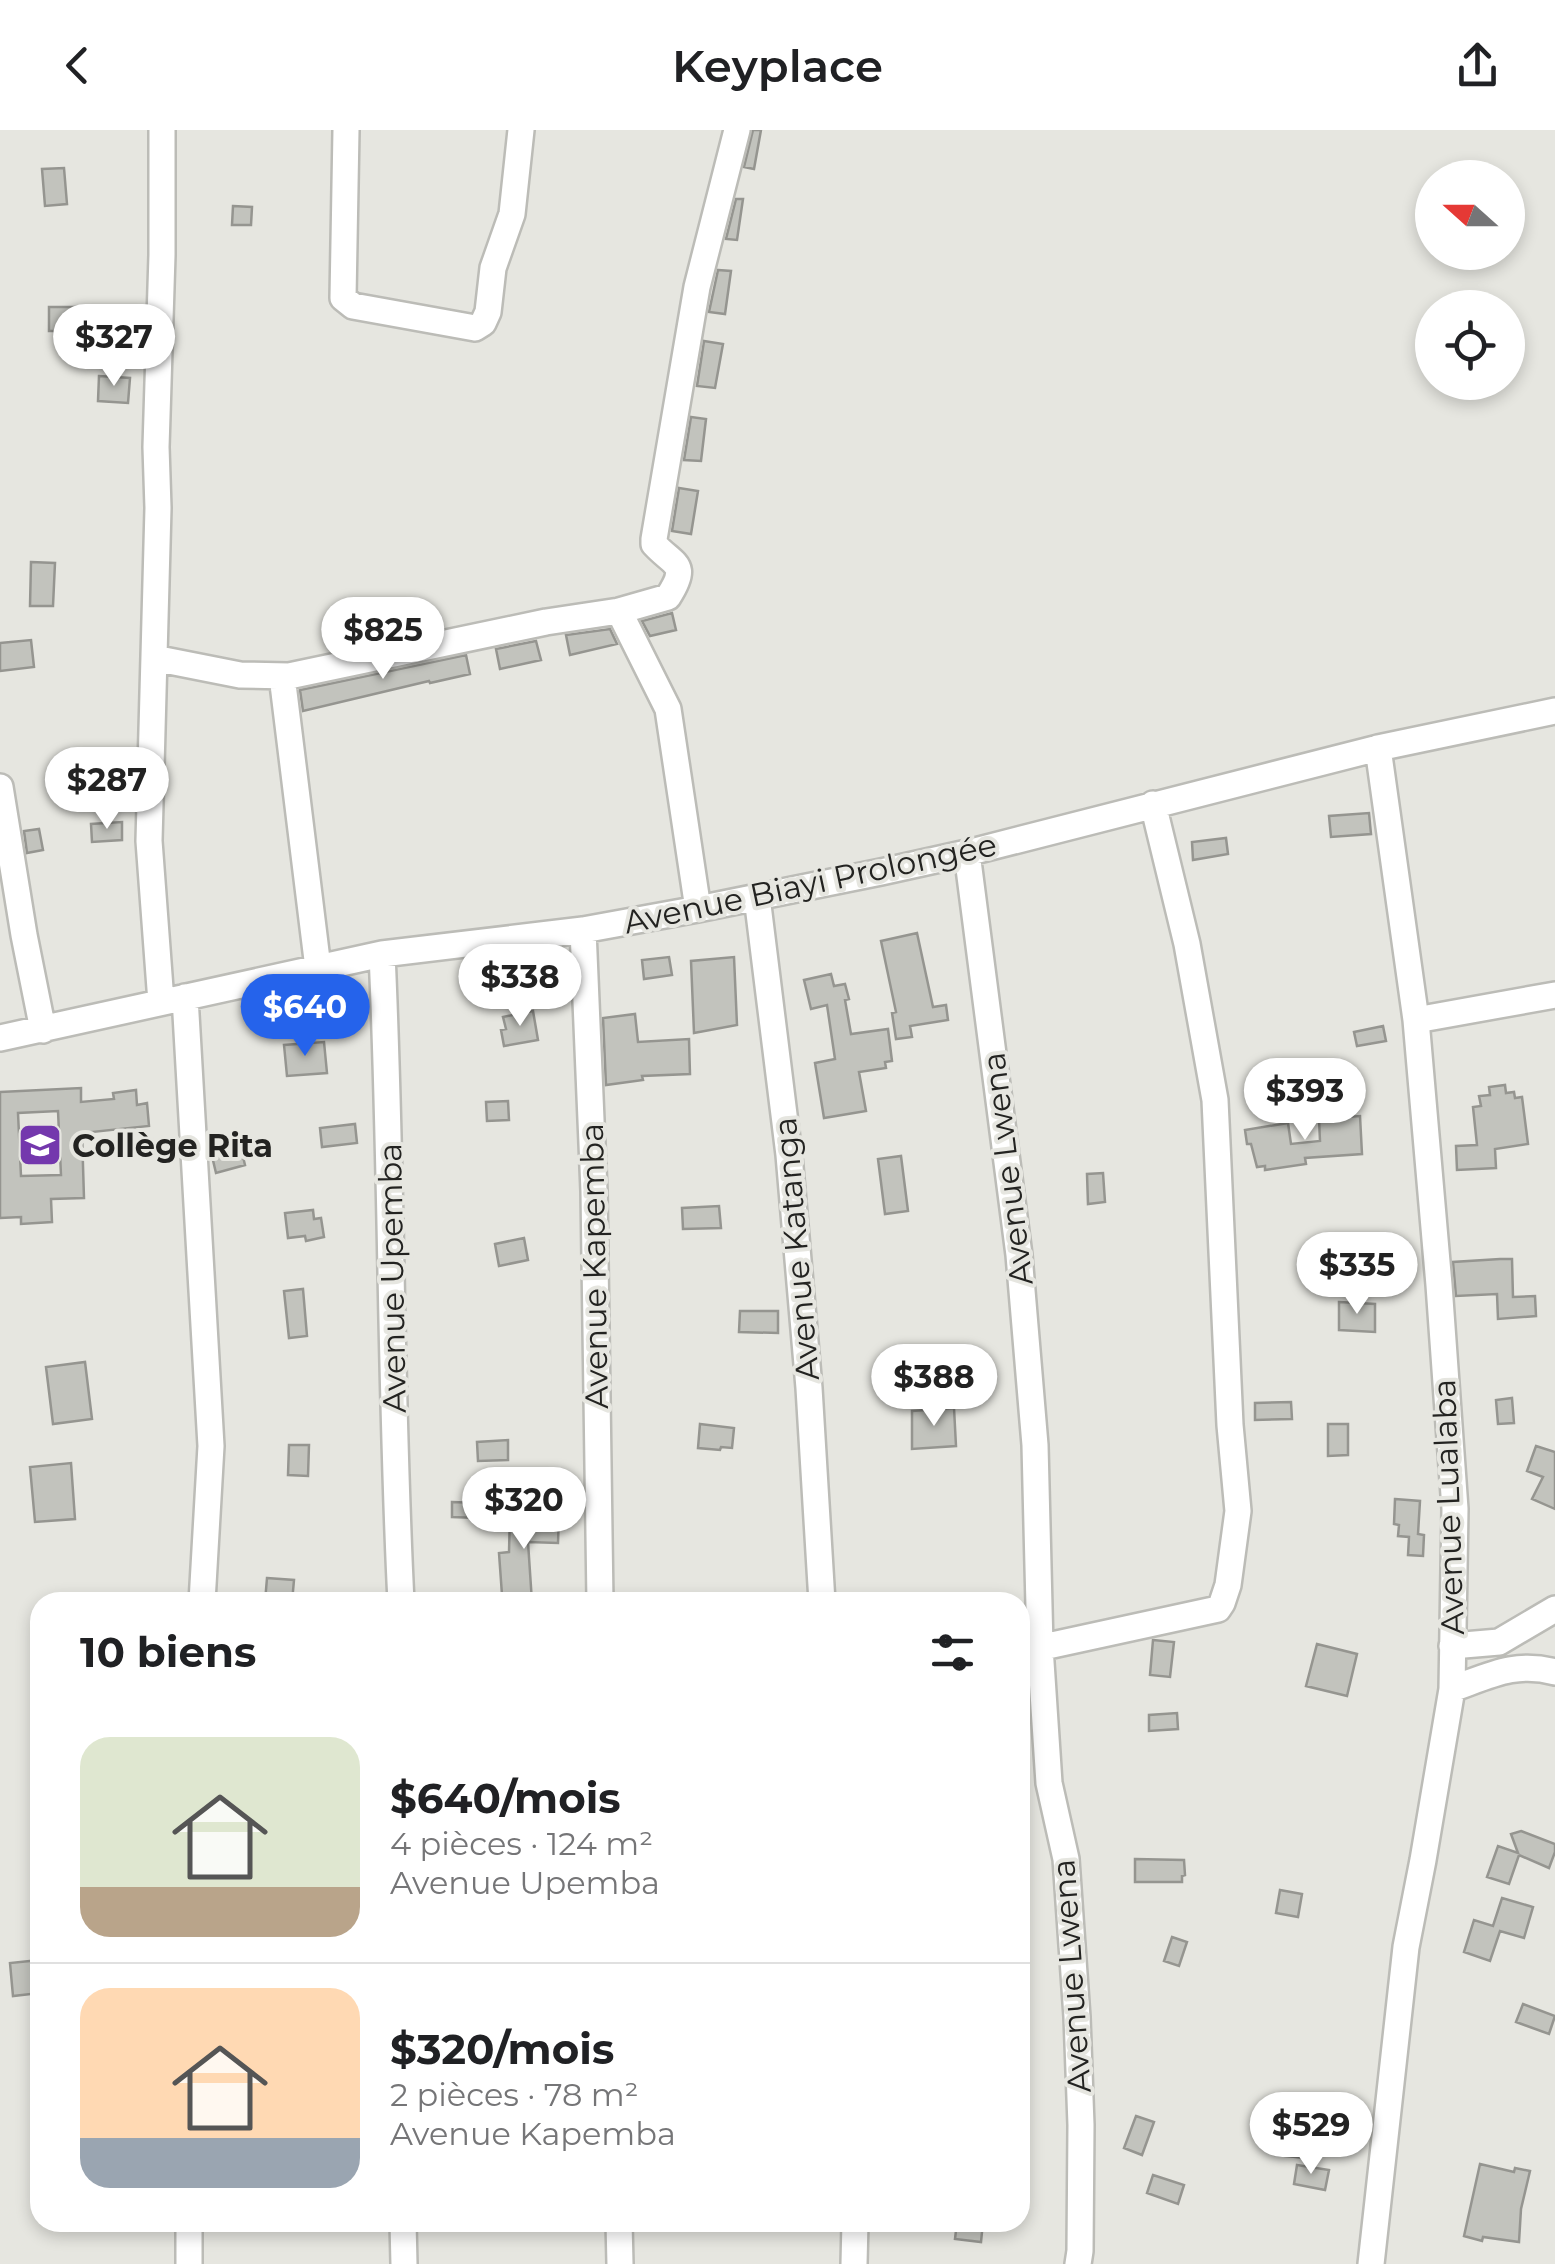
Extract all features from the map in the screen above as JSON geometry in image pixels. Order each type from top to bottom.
[{"type":"street","points":[[162,130],[149,841],[173,999],[210,1446],[203,1592]]},
{"type":"street","points":[[346,130],[344,298],[354,306],[474,328],[483,323],[488,312],[493,268],[512,214],[521,130]]},
{"type":"street","points":[[154,658],[240,675],[282,676],[546,622],[619,611],[668,597],[678,573],[677,563],[654,544],[654,539],[697,287],[737,130]]},
{"type":"street","points":[[619,611],[668,708],[698,909]]},
{"type":"street","points":[[282,676],[318,968]]},
{"type":"street","name":"Avenue Biayi Prolongée","points":[[0,1038],[382,954],[582,930],[758,897],[967,853],[1378,748],[1555,711]]},
{"type":"street","name":"Avenue Lualaba","points":[[1371,2264],[1406,1947],[1452,1690],[1454,1508],[1416,1020],[1378,748]]},
{"type":"street","points":[[0,787],[43,1030]]},
{"type":"street","points":[[1030,1649],[1218,1609],[1228,1585],[1238,1511],[1230,1425],[1215,1100],[1187,944],[1152,804]]},
{"type":"street","name":"Avenue Lwena","points":[[967,853],[1019,1255],[1035,1445],[1030,1649],[1049,1783],[1066,1859],[1081,2125],[1078,2264]]},
{"type":"street","name":"Avenue Katanga","points":[[758,897],[790,1155],[821,1592]]},
{"type":"street","name":"Avenue Kapemba","points":[[582,930],[594,1192],[600,1592]]},
{"type":"street","name":"Avenue Upemba","points":[[382,954],[400,1592]]},
{"type":"street","points":[[1416,1020],[1555,995]]},
{"type":"street","points":[[1452,1646],[1499,1642],[1555,1608]]},
{"type":"street","points":[[1452,1690],[1514,1668],[1537,1667],[1555,1672]]},
{"type":"street","points":[[188,2232],[189,2264]]},
{"type":"street","points":[[404,2232],[404,2264]]},
{"type":"street","points":[[618,2232],[620,2264]]},
{"type":"street","points":[[854,2264],[855,2232]]},
{"type":"building","points":[[753,130],[761,130],[754,169],[744,167]]},
{"type":"building","points":[[64,168],[67,204],[45,206],[42,169]]},
{"type":"building","points":[[736,199],[743,199],[737,240],[726,239]]},
{"type":"building","points":[[233,206],[252,207],[251,225],[232,225]]},
{"type":"building","points":[[718,270],[731,271],[725,314],[709,312]]},
{"type":"building","points":[[49,307],[100,307],[97,331],[49,331]]},
{"type":"building","points":[[704,341],[723,344],[715,388],[697,386]]},
{"type":"building","points":[[99,376],[130,378],[128,403],[98,401]]},
{"type":"building","points":[[691,417],[706,419],[701,461],[684,460]]},
{"type":"building","points":[[679,488],[698,491],[691,534],[672,531]]},
{"type":"building","points":[[31,562],[55,563],[53,606],[30,606]]},
{"type":"building","points":[[672,613],[676,630],[650,636],[642,621]]},
{"type":"building","points":[[610,629],[617,644],[570,655],[566,635]]},
{"type":"building","points":[[31,640],[34,667],[0,671],[0,643]]},
{"type":"building","points":[[536,641],[541,660],[500,669],[496,649]]},
{"type":"building","points":[[466,655],[470,674],[303,711],[300,690]]},
{"type":"building","points":[[119,758],[120,777],[90,779],[89,759]]},
{"type":"building","points":[[1369,813],[1371,834],[1331,837],[1329,816]]},
{"type":"building","points":[[122,822],[122,840],[92,842],[91,824]]},
{"type":"building","points":[[39,829],[43,850],[27,853],[24,831]]},
{"type":"building","points":[[1226,838],[1228,854],[1193,860],[1192,842]]},
{"type":"building","points":[[917,933],[933,1007],[946,1005],[948,1020],[910,1026],[912,1037],[896,1039],[892,1013],[896,1012],[881,941]]},
{"type":"building","points":[[669,957],[672,975],[644,979],[642,960]]},
{"type":"building","points":[[734,957],[737,1025],[694,1033],[691,961]]},
{"type":"building","points":[[831,974],[834,986],[845,984],[851,1034],[888,1029],[892,1061],[885,1062],[886,1068],[859,1072],[866,1111],[824,1118],[815,1063],[835,1059],[827,1005],[811,1009],[804,980]]},
{"type":"building","points":[[533,1011],[538,1040],[504,1046],[503,1017]]},
{"type":"building","points":[[635,1014],[638,1042],[689,1039],[690,1074],[642,1076],[643,1080],[606,1085],[603,1018]]},
{"type":"building","points":[[1383,1026],[1386,1041],[1357,1046],[1354,1032]]},
{"type":"building","points":[[324,1042],[327,1073],[287,1076],[284,1045]]},
{"type":"building","points":[[1320,1071],[1323,1107],[1307,1108],[1303,1073]]},
{"type":"building","points":[[1505,1085],[1506,1093],[1522,1097],[1528,1144],[1495,1149],[1496,1168],[1457,1170],[1456,1146],[1477,1145],[1473,1107],[1481,1106],[1479,1096],[1490,1095],[1489,1087]]},
{"type":"building","points":[[81,1088],[81,1102],[114,1099],[113,1093],[136,1090],[137,1105],[147,1103],[149,1126],[82,1133],[84,1198],[51,1199],[52,1222],[21,1224],[21,1217],[0,1218],[0,1092]],"holes":[[[58,1111],[61,1175],[21,1176],[18,1113]]]},
{"type":"building","points":[[508,1101],[509,1120],[487,1121],[486,1102]]},
{"type":"building","points":[[1360,1116],[1362,1154],[1305,1158],[1306,1164],[1265,1170],[1265,1166],[1257,1167],[1251,1144],[1247,1144],[1245,1130],[1288,1123],[1291,1144],[1320,1141],[1319,1119]]},
{"type":"building","points":[[355,1124],[357,1143],[322,1147],[320,1128]]},
{"type":"building","points":[[240,1144],[245,1165],[216,1173],[211,1152]]},
{"type":"building","points":[[901,1156],[908,1211],[885,1214],[878,1159]]},
{"type":"building","points":[[1103,1173],[1105,1202],[1088,1204],[1087,1174]]},
{"type":"building","points":[[719,1206],[721,1228],[683,1229],[682,1208]]},
{"type":"building","points":[[313,1210],[314,1219],[321,1218],[324,1237],[306,1241],[305,1236],[288,1238],[285,1213]]},
{"type":"building","points":[[524,1238],[528,1260],[499,1266],[495,1244]]},
{"type":"building","points":[[1512,1259],[1513,1297],[1535,1296],[1536,1316],[1498,1319],[1497,1294],[1456,1296],[1453,1262]]},
{"type":"building","points":[[303,1289],[307,1336],[289,1338],[284,1291]]},
{"type":"building","points":[[1339,1302],[1375,1304],[1375,1332],[1339,1330]]},
{"type":"building","points":[[740,1311],[778,1311],[778,1333],[739,1332]]},
{"type":"building","points":[[85,1362],[92,1419],[53,1424],[46,1367]]},
{"type":"building","points":[[1512,1398],[1514,1423],[1498,1424],[1496,1400]]},
{"type":"building","points":[[1291,1402],[1292,1419],[1255,1420],[1255,1403]]},
{"type":"building","points":[[954,1408],[956,1446],[912,1449],[912,1411]]},
{"type":"building","points":[[700,1424],[734,1428],[732,1448],[698,1448]]},
{"type":"building","points":[[1328,1424],[1348,1424],[1348,1455],[1328,1456]]},
{"type":"building","points":[[508,1440],[508,1460],[478,1461],[477,1442]]},
{"type":"building","points":[[289,1445],[309,1445],[308,1476],[288,1475]]},
{"type":"building","points":[[1536,1446],[1555,1452],[1555,1509],[1532,1499],[1543,1477],[1527,1471]]},
{"type":"building","points":[[71,1463],[75,1519],[35,1522],[30,1467]]},
{"type":"building","points":[[1395,1499],[1420,1501],[1418,1534],[1424,1535],[1423,1556],[1408,1555],[1409,1537],[1398,1536],[1399,1525],[1394,1524]]},
{"type":"building","points":[[452,1502],[478,1503],[478,1518],[452,1517]]},
{"type":"building","points":[[510,1513],[559,1515],[558,1543],[528,1542],[531,1592],[502,1592],[499,1553],[509,1552]]},
{"type":"building","points":[[267,1578],[294,1580],[293,1592],[266,1592]]},
{"type":"building","points":[[1153,1640],[1174,1642],[1170,1677],[1150,1675]]},
{"type":"building","points":[[1317,1644],[1357,1654],[1347,1696],[1306,1686]]},
{"type":"building","points":[[1177,1713],[1178,1729],[1149,1731],[1149,1715]]},
{"type":"building","points":[[1521,1831],[1555,1844],[1549,1868],[1519,1855],[1509,1884],[1487,1877],[1498,1846],[1518,1853],[1511,1834]]},
{"type":"building","points":[[1135,1859],[1184,1860],[1185,1875],[1182,1882],[1135,1882]]},
{"type":"building","points":[[1280,1890],[1302,1894],[1298,1917],[1276,1913]]},
{"type":"building","points":[[1502,1898],[1533,1907],[1524,1938],[1500,1931],[1490,1961],[1464,1952],[1474,1920],[1493,1926]]},
{"type":"building","points":[[1172,1937],[1187,1942],[1179,1966],[1164,1961]]},
{"type":"building","points":[[30,1961],[30,1994],[13,1996],[10,1963]]},
{"type":"building","points":[[1523,2004],[1555,2016],[1549,2034],[1516,2022]]},
{"type":"building","points":[[1279,2107],[1309,2109],[1304,2158],[1275,2155]]},
{"type":"building","points":[[1136,2116],[1154,2122],[1142,2155],[1124,2148]]},
{"type":"building","points":[[1480,2164],[1514,2172],[1515,2168],[1530,2171],[1521,2209],[1519,2242],[1483,2237],[1482,2241],[1464,2236]]},
{"type":"building","points":[[1297,2165],[1329,2170],[1325,2190],[1294,2184]]},
{"type":"building","points":[[1153,2175],[1184,2185],[1178,2204],[1147,2193]]},
{"type":"building","points":[[956,2232],[982,2232],[981,2242],[955,2239]]},
{"type":"place","name":"Collège Rita","points":[[40,1145]]}]
